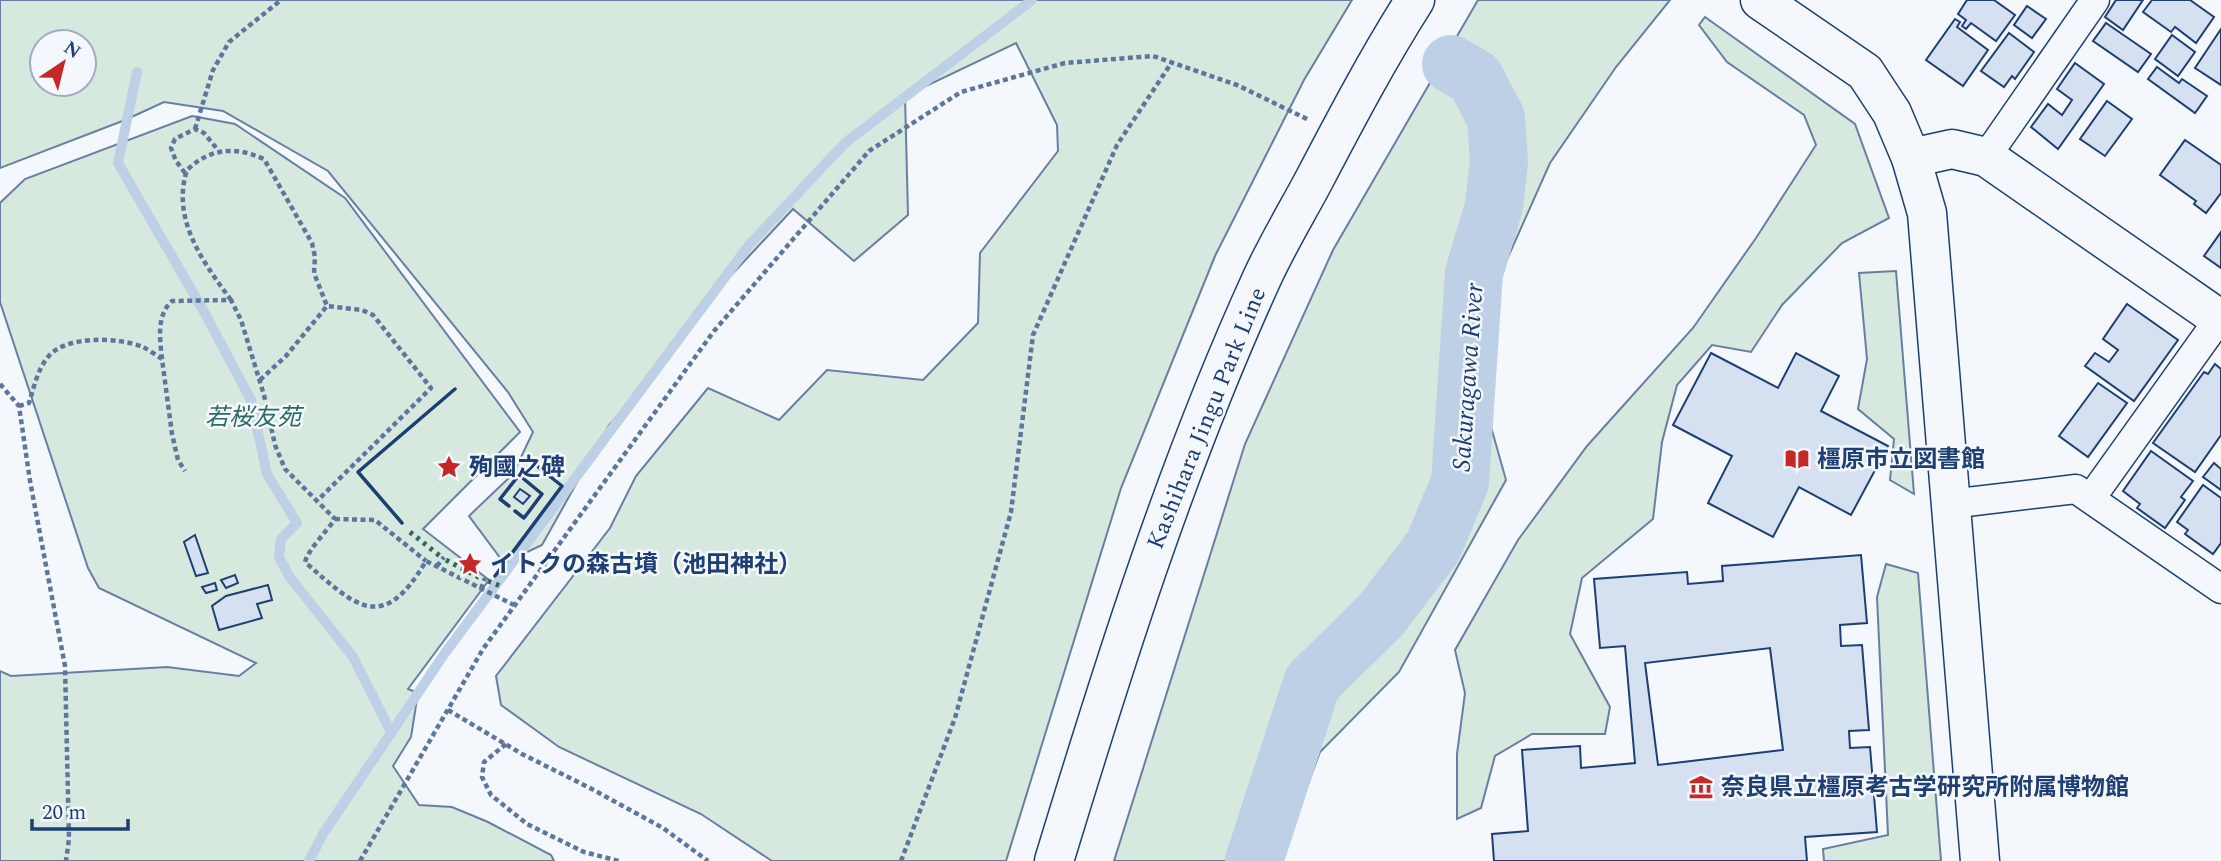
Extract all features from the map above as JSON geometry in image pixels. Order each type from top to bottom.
[{"type":"main road","name":"Kashihara Jingu Park Line","points":[[1054,861],[1154,546],[1212,396],[1263,277],[1380,55],[1415,0]]},
{"type":"main road","points":[[1760,0],[1865,72],[1892,113],[1911,158],[1927,213],[1980,861]]},
{"type":"main road","points":[[1911,158],[1952,149],[1986,157],[2220,319]]},
{"type":"street","points":[[1986,157],[2095,0]]},
{"type":"street","points":[[2091,498],[2220,319]]},
{"type":"street","points":[[1950,504],[2076,489],[2221,589]]},
{"type":"path","points":[[195,129],[213,70],[229,42],[281,0]]},
{"type":"path","points":[[360,861],[483,649],[514,605],[714,331],[869,151],[961,92],[1065,63],[1153,56],[1237,85],[1338,133]]},
{"type":"path","points":[[901,861],[955,718],[1010,512],[1033,335],[1118,145],[1172,62]]},
{"type":"path","points":[[186,174],[171,148],[175,139],[195,129],[204,132],[218,150]]},
{"type":"path","points":[[327,306],[314,274],[312,243],[264,159],[218,150],[195,163],[186,174],[184,216],[201,258],[231,300],[241,320],[260,380],[275,445],[285,469],[335,519],[375,520],[426,561],[514,605]]},
{"type":"path","points":[[185,471],[178,460],[172,434],[160,339],[162,315],[172,301],[231,300]]},
{"type":"path","points":[[260,380],[286,356],[327,306]]},
{"type":"path","points":[[318,500],[431,388],[373,315],[362,310],[327,306]]},
{"type":"path","points":[[19,406],[29,403],[37,377],[48,357],[62,345],[89,340],[120,342],[143,347],[162,359]]},
{"type":"path","points":[[0,384],[19,406],[30,481],[65,666],[69,839],[66,861]]},
{"type":"path","points":[[335,519],[321,540],[308,552],[305,562],[360,606],[383,607],[399,597],[417,577],[426,561]]},
{"type":"path","points":[[437,566],[444,557]]},
{"type":"path","points":[[484,590],[485,578]]},
{"type":"path","points":[[448,710],[663,828],[708,861]]},
{"type":"path","points":[[506,744],[484,762],[481,777],[491,795],[527,824],[584,852],[619,861]]},
{"type":"green space","points":[[0,0],[1352,0],[1304,80],[1215,256],[1121,488],[1006,861],[772,861],[701,814],[559,747],[501,705],[496,676],[610,528],[636,476],[708,388],[779,420],[827,370],[923,380],[978,323],[980,253],[1058,151],[1057,125],[1016,43],[905,96],[908,215],[854,261],[793,209],[694,315],[656,375],[609,425],[542,545],[504,563],[469,516],[513,474],[533,432],[508,392],[328,171],[223,111],[164,102],[125,120],[0,168]]},
{"type":"green space","points":[[1478,0],[1670,0],[1616,67],[1550,163],[1501,273],[1484,402],[1506,480],[1399,672],[1320,752],[1279,861],[1114,861],[1245,444],[1333,250]]},
{"type":"green space","points":[[1705,17],[1855,124],[1889,218],[1842,243],[1782,305],[1751,352],[1712,345],[1677,385],[1662,442],[1653,519],[1582,578],[1570,634],[1610,707],[1605,734],[1532,734],[1495,756],[1481,808],[1457,819],[1457,754],[1465,693],[1455,650],[1518,540],[1587,446],[1693,328],[1816,145],[1804,115],[1727,62],[1699,25]]},
{"type":"green space","name":"若桜友苑","points":[[192,116],[235,124],[345,198],[520,432],[423,529],[489,580],[408,689],[418,693],[411,737],[393,766],[419,805],[452,807],[488,822],[551,855],[554,861],[0,861],[0,671],[11,676],[167,667],[239,676],[256,663],[99,588],[88,568],[0,302],[0,203],[25,179]]},
{"type":"green space","points":[[1896,271],[1914,494],[1890,480],[1894,439],[1858,409],[1867,359],[1859,273]]},
{"type":"green space","points":[[1886,564],[1918,573],[1941,861],[1824,861],[1823,849],[1888,835],[1877,597]]},
{"type":"building","points":[[1967,0],[1994,0],[2015,15],[1996,41],[1971,23],[1966,29],[1962,26],[1966,20],[1958,14]]},
{"type":"building","points":[[2116,0],[2143,0],[2123,30],[2105,17]]},
{"type":"building","points":[[2152,0],[2190,0],[2214,17],[2196,43],[2175,27],[2171,32],[2143,12]]},
{"type":"building","points":[[2027,6],[2046,19],[2032,38],[2014,25]]},
{"type":"building","points":[[1955,19],[1960,22],[1957,27],[1988,50],[1963,86],[1926,60]]},
{"type":"building","points":[[2106,23],[2151,54],[2138,72],[2093,41]]},
{"type":"building","points":[[2221,29],[2221,85],[2195,68]]},
{"type":"building","points":[[2009,33],[2034,52],[2015,79],[2012,76],[2004,87],[1981,71]]},
{"type":"building","points":[[2172,35],[2195,52],[2178,76],[2155,59]]},
{"type":"building","points":[[2075,63],[2104,84],[2058,149],[2031,127],[2048,104],[2062,115],[2072,100],[2057,89]]},
{"type":"building","points":[[2157,67],[2179,83],[2182,79],[2207,96],[2195,113],[2148,79]]},
{"type":"building","points":[[2107,101],[2132,119],[2105,156],[2080,139]]},
{"type":"building","points":[[2185,140],[2221,165],[2221,193],[2206,213],[2194,204],[2196,201],[2160,175]]},
{"type":"building","points":[[2221,232],[2221,268],[2204,256]]},
{"type":"building","points":[[2127,304],[2178,340],[2134,401],[2085,366],[2095,353],[2109,362],[2118,350],[2103,339]]},
{"type":"building","points":[[1711,353],[1778,388],[1796,353],[1839,376],[1821,411],[1888,446],[1851,515],[1799,487],[1773,537],[1708,503],[1732,456],[1673,425]]},
{"type":"building","points":[[2215,364],[2221,369],[2221,435],[2195,472],[2153,443],[2204,372],[2208,374]]},
{"type":"building","points":[[2098,383],[2127,403],[2088,457],[2059,436]]},
{"type":"building","points":[[2151,451],[2193,481],[2181,497],[2185,500],[2165,528],[2137,508],[2140,504],[2123,491]]},
{"type":"building","points":[[2214,463],[2221,469],[2221,490],[2203,477]]},
{"type":"building","points":[[2203,485],[2221,498],[2221,543],[2213,554],[2185,534],[2188,530],[2177,522]]},
{"type":"building","points":[[520,489],[530,496],[523,504],[514,497]]},
{"type":"building","points":[[195,535],[208,573],[196,576],[184,542]]},
{"type":"building","points":[[1861,555],[1867,623],[1840,625],[1841,646],[1862,645],[1869,730],[1849,731],[1850,748],[1870,747],[1877,832],[1805,837],[1807,861],[1494,861],[1492,834],[1528,831],[1522,750],[1580,746],[1581,768],[1635,763],[1625,646],[1600,648],[1594,579],[1687,572],[1688,584],[1723,581],[1722,566]],"holes":[[[1770,648],[1783,750],[1658,765],[1645,663]]]},
{"type":"building","points":[[235,575],[238,583],[226,588],[221,580]]},
{"type":"building","points":[[215,583],[217,590],[206,593],[202,587]]},
{"type":"building","points":[[268,585],[272,600],[257,604],[262,618],[219,630],[212,606],[226,596]]},
{"type":"waterway","points":[[309,861],[323,834],[445,653],[749,245],[845,143],[1032,0]]},
{"type":"waterway","name":"Sakuragawa River","points":[[1254,861],[1312,683],[1381,615],[1433,547],[1460,482],[1474,273],[1494,206],[1499,161],[1496,118],[1475,78],[1451,64]]},
{"type":"waterway","points":[[137,72],[118,163],[203,310],[251,400],[267,474],[297,523],[281,539],[279,557],[289,576],[353,657],[391,732]]},
{"type":"hedge","points":[[410,532],[440,556]]},
{"type":"hedge","points":[[446,560],[482,579]]},
{"type":"hedge","points":[[488,581],[503,587]]},
{"type":"wall","points":[[402,523],[358,472],[455,389]]},
{"type":"wall","points":[[495,576],[562,486],[527,458]]},
{"type":"wall","points":[[509,506],[500,499],[519,475],[542,494],[524,518],[515,511]]},
{"type":"place","name":"橿原市立図書館","points":[[1797,459]]},
{"type":"place","name":"殉國之碑","points":[[449,467]]},
{"type":"place","name":"イトクの森古墳（池田神社）","points":[[470,564]]},
{"type":"place","name":"奈良県立橿原考古学研究所附属博物館","points":[[1701,787]]}]
